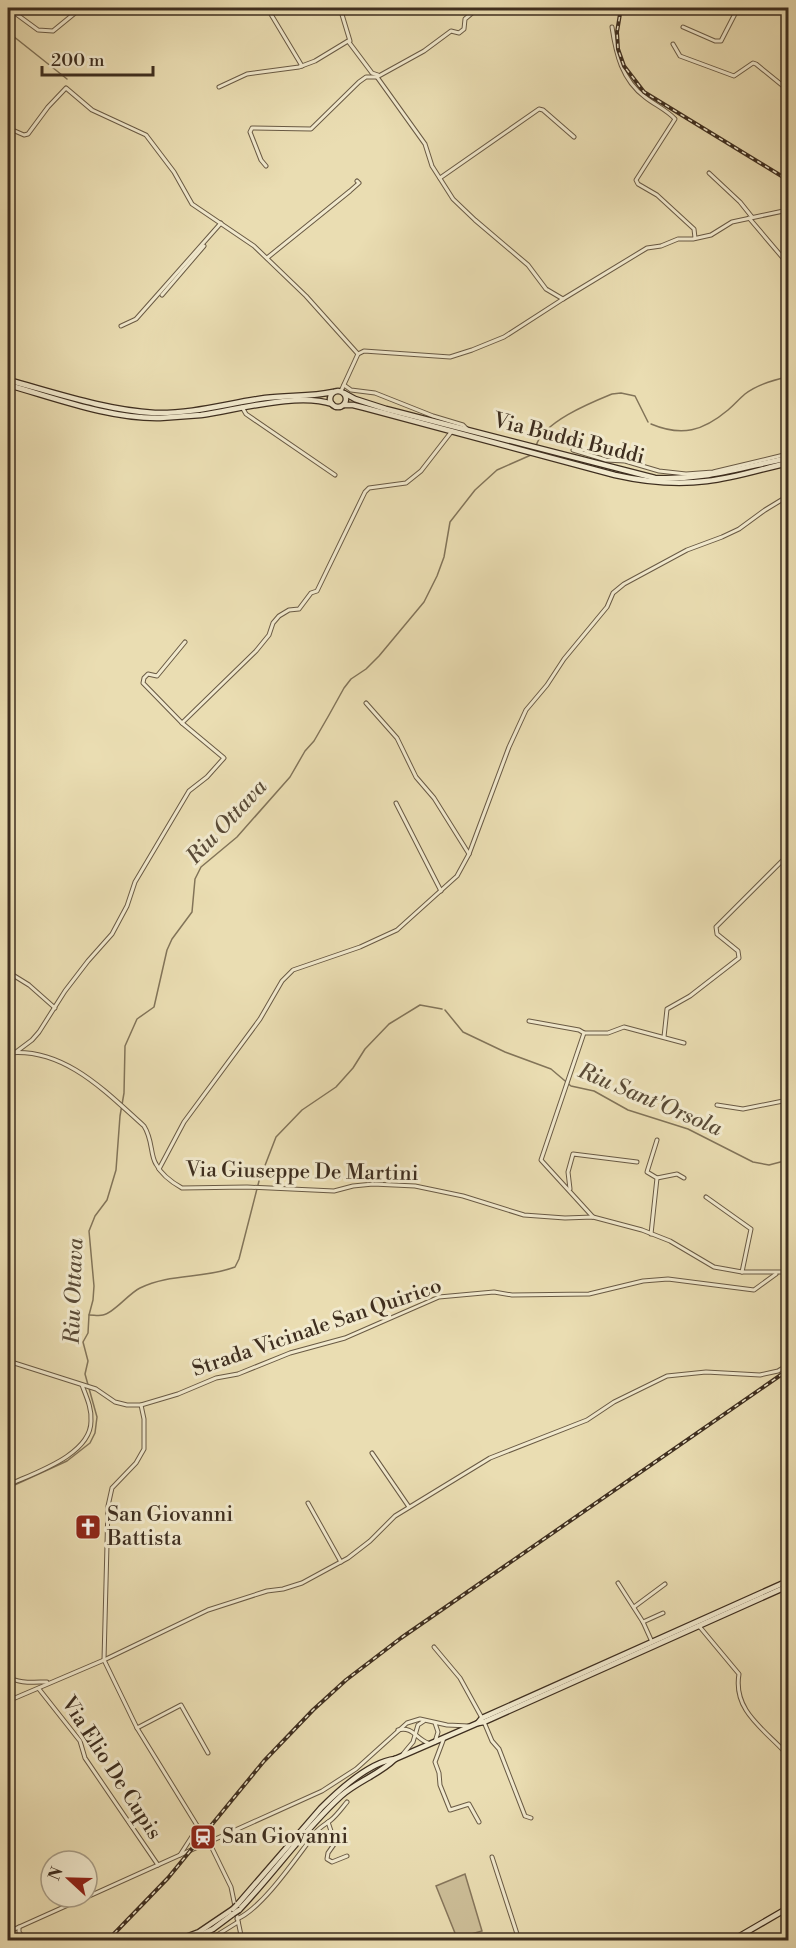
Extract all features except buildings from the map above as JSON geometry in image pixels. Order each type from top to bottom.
[{"type":"main road","points":[[8,380],[109,406],[158,413],[200,410],[267,398],[333,392],[343,392],[346,401],[344,405],[338,407],[324,401],[308,400],[267,403],[200,415],[158,418],[127,415],[8,386]]},
{"type":"main road","points":[[332,404],[330,397],[333,392]]},
{"type":"main road","name":"Via Buddi Buddi","points":[[343,392],[371,405],[467,429],[528,449]]},
{"type":"main road","name":"Via Buddi Buddi","points":[[344,405],[359,406],[453,431],[646,476],[677,478],[714,476],[789,456]]},
{"type":"main road","name":"Via Buddi Buddi","points":[[542,452],[625,477],[668,483],[708,481],[789,463]]},
{"type":"main road","points":[[190,1941],[236,1913],[333,1803],[359,1782],[398,1758],[789,1581]]},
{"type":"main road","points":[[483,1720],[789,1586]]},
{"type":"main road","points":[[733,1941],[789,1908]]},
{"type":"main road","points":[[178,1941],[236,1913]]},
{"type":"street","points":[[8,8],[38,30],[53,31],[75,13]]},
{"type":"street","points":[[339,8],[351,43],[425,144],[432,166],[453,199],[528,265],[546,288],[563,299]]},
{"type":"street","points":[[266,166],[261,160],[250,132],[252,128],[311,129],[359,82],[366,77],[377,76],[424,51],[451,31],[459,33],[464,28],[465,19],[478,8]]},
{"type":"street","points":[[601,8],[610,10],[615,8]]},
{"type":"street","points":[[683,27],[715,41],[721,41],[738,8]]},
{"type":"street","points":[[269,11],[302,66]]},
{"type":"street","points":[[612,27],[615,51],[628,81],[644,97],[675,119],[636,180],[657,195],[694,229],[695,238]]},
{"type":"street","points":[[219,87],[247,74],[302,66],[334,51],[345,42],[351,43]]},
{"type":"street","points":[[672,44],[680,56],[734,76],[756,63],[789,90]]},
{"type":"street","points":[[8,128],[24,135],[28,134],[66,88],[92,110],[146,135],[174,172],[182,190],[192,204],[237,234],[267,258],[311,301],[358,354]]},
{"type":"street","points":[[440,178],[539,109],[574,137]]},
{"type":"street","points":[[710,173],[740,202],[789,264]]},
{"type":"street","points":[[267,258],[350,191],[359,183],[357,181]]},
{"type":"street","points":[[343,392],[358,354],[364,351],[450,357],[472,350],[504,337],[647,248],[661,246],[678,238],[711,235],[732,222],[789,210]]},
{"type":"street","points":[[162,295],[222,224]]},
{"type":"street","points":[[121,326],[135,319],[222,224]]},
{"type":"street","points":[[344,385],[351,390],[375,393],[419,411],[463,425],[467,429]]},
{"type":"street","points":[[242,407],[246,414],[336,475]]},
{"type":"street","points":[[412,416],[419,411]]},
{"type":"street","points":[[182,723],[256,651],[269,635],[273,623],[279,616],[289,610],[299,609],[311,593],[317,591],[365,492],[369,488],[406,483],[421,471],[453,431]]},
{"type":"street","points":[[573,450],[606,460],[625,461],[659,471],[686,474],[713,472],[789,456]]},
{"type":"street","points":[[646,476],[659,471]]},
{"type":"street","points":[[159,1169],[190,1113],[256,1025],[282,981],[293,970],[397,930],[457,876],[469,854],[509,747],[526,710],[607,607],[613,592],[687,550],[738,529],[789,496]]},
{"type":"street","points":[[15,1052],[32,1040],[88,961],[112,934],[127,906],[135,882],[189,791],[207,777],[224,758],[182,723],[143,683],[148,674],[157,676],[185,642]]},
{"type":"street","points":[[366,703],[397,738],[416,777],[434,798],[469,854]]},
{"type":"street","points":[[396,803],[441,891]]},
{"type":"street","points":[[664,1038],[667,1009],[690,996],[739,958],[738,951],[717,934],[716,927],[789,855]]},
{"type":"street","points":[[8,972],[29,985],[55,1008]]},
{"type":"street","points":[[529,1022],[579,1030],[584,1033],[608,1033],[624,1027],[684,1044]]},
{"type":"street","points":[[584,1033],[540,1160],[593,1217]]},
{"type":"street","name":"Via Giuseppe De Martini","points":[[8,1053],[33,1054],[58,1060],[84,1076],[144,1126],[148,1133],[155,1163],[182,1188],[247,1187],[334,1191],[353,1185],[415,1186],[463,1196],[524,1215],[565,1218],[593,1217],[670,1241],[714,1267],[741,1272],[777,1274],[789,1272]]},
{"type":"street","points":[[717,1105],[743,1109],[789,1100]]},
{"type":"street","points":[[657,1140],[647,1172],[657,1178],[677,1174],[684,1178]]},
{"type":"street","points":[[570,1190],[568,1172],[573,1154],[637,1162]]},
{"type":"street","points":[[651,1234],[657,1178]]},
{"type":"street","points":[[706,1197],[751,1229],[741,1272]]},
{"type":"street","name":"Strada Vicinale San Quirico","points":[[8,1361],[84,1385],[115,1402],[141,1405],[178,1394],[216,1378],[238,1374],[290,1353],[345,1338],[439,1296],[494,1292],[512,1295],[589,1294],[643,1281],[668,1279],[754,1290],[777,1274]]},
{"type":"street","points":[[8,1701],[104,1660],[208,1610],[267,1591],[302,1583],[341,1562],[370,1541],[395,1516],[490,1458],[587,1420],[614,1402],[667,1376],[706,1372],[760,1375],[778,1371],[789,1365]]},
{"type":"street","points":[[8,1485],[70,1455],[85,1440],[92,1420],[84,1385]]},
{"type":"street","points":[[141,1405],[144,1419],[144,1449],[136,1463],[112,1488],[108,1506],[104,1660],[137,1728],[198,1827],[180,1855]]},
{"type":"street","points":[[372,1453],[409,1507]]},
{"type":"street","points":[[308,1503],[341,1562]]},
{"type":"street","points":[[618,1583],[643,1622],[652,1642]]},
{"type":"street","points":[[634,1607],[665,1584]]},
{"type":"street","points":[[643,1622],[663,1613]]},
{"type":"street","points":[[699,1626],[738,1674],[737,1685],[743,1710],[783,1750],[789,1752]]},
{"type":"street","points":[[434,1647],[459,1678],[492,1741],[500,1749],[525,1816],[531,1818]]},
{"type":"street","name":"Via Elio De Cupis","points":[[8,1676],[25,1682],[49,1682]]},
{"type":"street","name":"Via Elio De Cupis","points":[[39,1689],[80,1741],[85,1758],[158,1865]]},
{"type":"street","points":[[137,1728],[182,1705],[208,1753]]},
{"type":"street","points":[[398,1758],[413,1742],[418,1725],[426,1720],[470,1726]]},
{"type":"street","name":"Via Elio De Cupis","points":[[99,1892],[322,1791],[356,1768],[406,1723],[426,1720]]},
{"type":"street","points":[[396,1731],[408,1729],[419,1739],[432,1743],[438,1732],[433,1722]]},
{"type":"street","points":[[444,1737],[435,1762],[440,1785],[450,1810],[469,1804],[479,1822]]},
{"type":"street","points":[[236,1913],[244,1915],[269,1891],[318,1830],[347,1802]]},
{"type":"street","points":[[328,1822],[335,1843],[327,1859],[332,1862],[347,1856]]},
{"type":"street","points":[[209,1842],[231,1887],[242,1941]]},
{"type":"street","points":[[492,1857],[519,1941]]},
{"type":"street","name":"Via Elio De Cupis","points":[[8,1932],[60,1909]]},
{"type":"street","points":[[209,1941],[236,1913]]},
{"type":"street","points":[[19,1927],[19,1932],[25,1941]]},
{"type":"shaded area","points":[[465,1874],[482,1931],[457,1938],[436,1886]]},
{"type":"waterway","points":[[8,32],[67,79]]},
{"type":"waterway","name":"Riu Ottava","points":[[651,424],[682,431],[701,427],[719,417],[755,388],[788,377]]},
{"type":"waterway","name":"Riu Ottava","points":[[536,446],[540,437],[557,421],[612,394],[635,396],[648,422]]},
{"type":"waterway","name":"Riu Ottava","points":[[8,1488],[67,1461],[90,1443],[95,1433],[97,1417],[85,1374],[88,1361],[83,1342],[88,1333],[94,1286],[89,1231],[95,1216],[107,1200],[116,1170],[124,1093],[125,1046],[137,1019],[154,1007],[167,950],[172,939],[192,912],[195,879],[201,867],[237,837],[290,777],[305,751],[314,741],[344,688],[351,679],[379,656],[424,602],[444,557],[450,522],[475,490],[497,470],[531,455]]},
{"type":"waterway","name":"Riu Sant'Orsola","points":[[89,1315],[107,1314],[135,1291],[151,1283],[235,1267],[259,1181],[276,1137],[302,1110],[336,1087],[353,1068],[365,1049],[389,1024],[420,1005],[442,1009]]},
{"type":"waterway","name":"Riu Sant'Orsola","points":[[445,1010],[463,1032],[505,1052],[551,1069],[571,1086],[594,1091],[628,1110],[688,1129],[753,1162],[769,1165],[788,1160]]},
{"type":"railway","points":[[621,8],[617,32],[618,49],[624,66],[644,92],[788,180]]},
{"type":"railway","points":[[108,1940],[168,1878],[264,1761],[313,1710],[346,1680],[401,1638],[788,1370]]},
{"type":"place","name":"San Giovanni Battista","points":[[88,1527]]},
{"type":"place","name":"San Giovanni","points":[[203,1837]]}]
